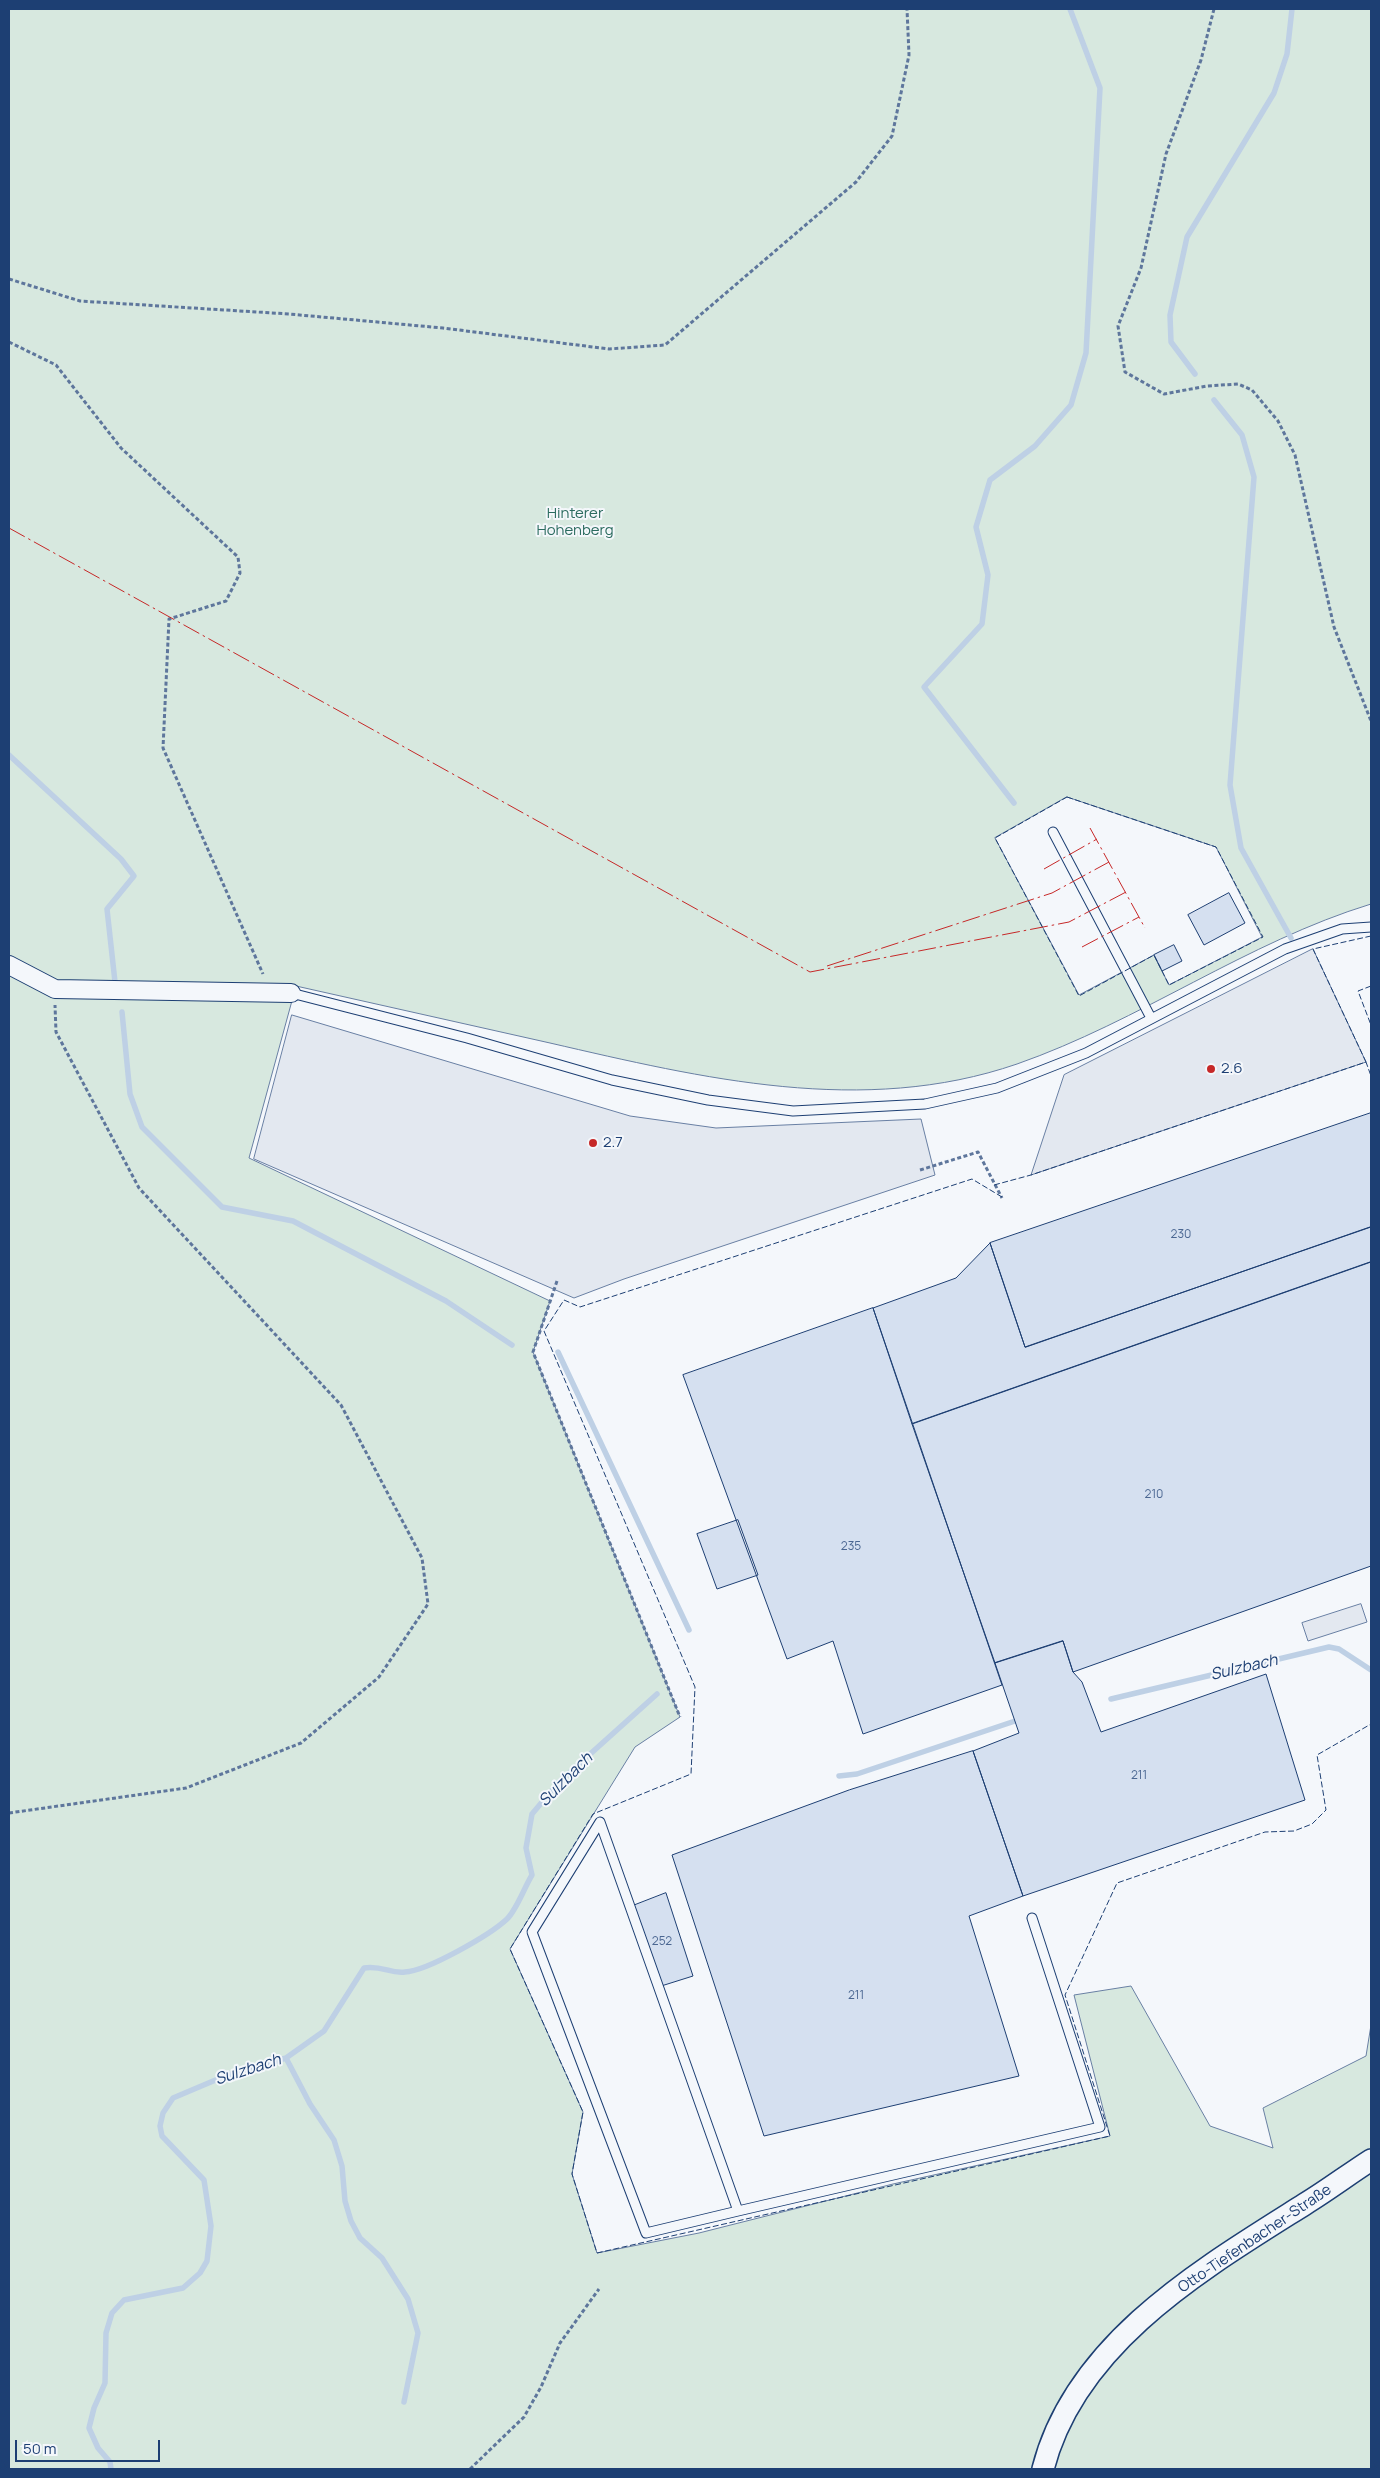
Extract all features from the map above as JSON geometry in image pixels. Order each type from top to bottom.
[{"type":"street","points":[[9,965],[55,989],[165,992],[270,991],[291,993]]},
{"type":"street","name":"Otto-Tiefenbacher-Straße","points":[[1043,2469],[1061,2420],[1077,2391],[1114,2345],[1201,2272],[1371,2160]]},
{"type":"lane","points":[[1053,832],[1151,1018]]},
{"type":"lane","points":[[291,993],[467,1038],[612,1080],[708,1100],[794,1111],[925,1104],[997,1088],[1086,1053],[1285,949],[1342,929],[1371,927]]},
{"type":"lane","points":[[738,2211],[600,1822],[532,1932],[646,2233],[1100,2127],[1032,1918]]},
{"type":"path","points":[[9,280],[80,301],[318,316],[443,328],[608,349],[665,345],[856,182],[892,136],[909,55],[907,9]]},
{"type":"path","points":[[1214,9],[1201,60],[1166,154],[1141,268],[1118,326],[1125,372],[1164,394],[1206,386],[1238,384],[1252,390],[1278,420],[1295,455],[1334,627],[1371,721]]},
{"type":"path","points":[[9,342],[56,365],[121,448],[238,556],[240,573],[226,601],[169,619],[163,748],[270,991]]},
{"type":"path","points":[[9,1813],[186,1788],[301,1743],[379,1677],[428,1604],[422,1558],[341,1405],[139,1188],[56,1032],[55,989]]},
{"type":"path","points":[[920,1170],[978,1152],[1002,1198]]},
{"type":"path","points":[[557,1281],[533,1352],[680,1717]]},
{"type":"path","points":[[470,2469],[524,2417],[560,2343],[600,2289]]},
{"type":"green space","name":"Hinterer Hohenberg","points":[[9,9],[1371,9],[1371,904],[1325,920],[1281,939],[1107,1026],[1017,1064],[959,1080],[900,1088],[842,1090],[724,1079],[607,1056],[296,986],[249,1158],[550,1301],[533,1352],[680,1717],[635,1747],[510,1949],[583,2112],[572,2174],[597,2253],[699,2233],[893,2184],[1110,2136],[1074,1995],[1131,1986],[1210,2126],[1273,2148],[1263,2108],[1366,2056],[1371,2025],[1371,2469],[9,2469]],"holes":[[[1067,797],[1216,847],[1262,937],[1169,985],[1154,955],[1079,995],[995,838]]]},
{"type":"shaded area","name":"2.6","points":[[1313,949],[1366,1062],[1031,1175],[1064,1075]]},
{"type":"shaded area","name":"2.7","points":[[292,1015],[630,1116],[716,1128],[921,1119],[935,1175],[624,1279],[574,1298],[254,1159]]},
{"type":"shaded area","points":[[1361,1604],[1367,1622],[1308,1641],[1302,1623]]},
{"type":"building","points":[[1229,893],[1245,923],[1204,945],[1188,915]]},
{"type":"building","points":[[1174,945],[1182,961],[1162,971],[1154,955]]},
{"type":"building","points":[[1371,1113],[1371,1227],[1025,1347],[990,1243]]},
{"type":"building","points":[[1371,1227],[1371,1262],[912,1424],[873,1308],[956,1278],[990,1243],[1025,1347]]},
{"type":"building","points":[[1371,1262],[1371,1566],[1073,1672],[1063,1641],[995,1663],[912,1424]]},
{"type":"building","points":[[873,1308],[1002,1685],[863,1734],[833,1641],[787,1659],[683,1375]]},
{"type":"building","points":[[738,1520],[758,1575],[717,1589],[697,1534]]},
{"type":"building","points":[[1063,1641],[1073,1672],[1082,1682],[1101,1732],[1266,1674],[1305,1800],[1023,1896],[973,1751],[1019,1733],[995,1663]]},
{"type":"building","points":[[973,1751],[1023,1896],[969,1916],[1019,2076],[764,2136],[672,1855],[849,1790]]},
{"type":"building","points":[[666,1893],[693,1976],[658,1987],[630,1907]]},
{"type":"waterway","points":[[1014,803],[924,687],[982,624],[988,575],[976,527],[990,480],[1035,446],[1071,405],[1086,353],[1100,88],[1070,9]]},
{"type":"waterway","points":[[1195,374],[1171,342],[1170,315],[1187,237],[1274,93],[1287,54],[1292,9]]},
{"type":"waterway","points":[[1214,400],[1242,435],[1254,477],[1230,785],[1241,848],[1291,938]]},
{"type":"waterway","points":[[9,755],[121,859],[134,876],[107,909],[115,982]]},
{"type":"waterway","points":[[122,1012],[130,1094],[142,1127],[222,1207],[293,1221],[446,1301],[512,1345]]},
{"type":"waterway","points":[[558,1352],[689,1630]]},
{"type":"waterway","name":"Sulzbach","points":[[1111,1699],[1329,1647],[1339,1649],[1371,1670]]},
{"type":"waterway","name":"Sulzbach","points":[[111,2469],[110,2462],[98,2448],[89,2428],[94,2408],[105,2383],[106,2333],[112,2313],[124,2300],[183,2288],[200,2273],[207,2261],[211,2226],[204,2180],[162,2136],[160,2126],[163,2113],[173,2098],[225,2076],[286,2058],[324,2031],[364,1968],[370,1967],[405,1972],[428,1966],[458,1951],[499,1926],[511,1915],[532,1875],[526,1848],[532,1814],[559,1782],[657,1694]]},
{"type":"waterway","name":"Sulzbach","points":[[839,1776],[857,1774],[1021,1719]]},
{"type":"waterway","points":[[286,2058],[310,2104],[334,2140],[342,2166],[345,2201],[351,2221],[360,2238],[382,2258],[408,2299],[418,2333],[404,2402]]},
{"type":"fence","points":[[1067,797],[1216,847],[1263,937],[1169,985],[1154,955],[1079,996],[995,838],[1067,797]]},
{"type":"fence","points":[[1366,1062],[1313,949],[1371,936]]},
{"type":"fence","points":[[1371,986],[1358,991],[1371,1025]]},
{"type":"fence","points":[[994,1185],[1031,1175],[1366,1062],[1371,1076]]},
{"type":"fence","points":[[1002,1197],[972,1179],[580,1307],[564,1300],[544,1331],[695,1687],[691,1774],[593,1814],[510,1949],[583,2112],[572,2174],[597,2253],[1110,2136],[1065,1995],[1117,1883],[1265,1832],[1294,1831],[1312,1824],[1326,1810],[1317,1755],[1371,1724]]},
{"type":"power","points":[[9,528],[810,972],[1069,922],[1126,892]]},
{"type":"power","points":[[1090,828],[1145,928]]},
{"type":"power","points":[[1044,869],[1097,839]]},
{"type":"power","points":[[827,966],[1052,893],[1109,862]]},
{"type":"power","points":[[1082,947],[1139,917]]},
{"type":"place","name":"2.6","points":[[1211,1069]]},
{"type":"place","name":"2.7","points":[[593,1143]]}]
